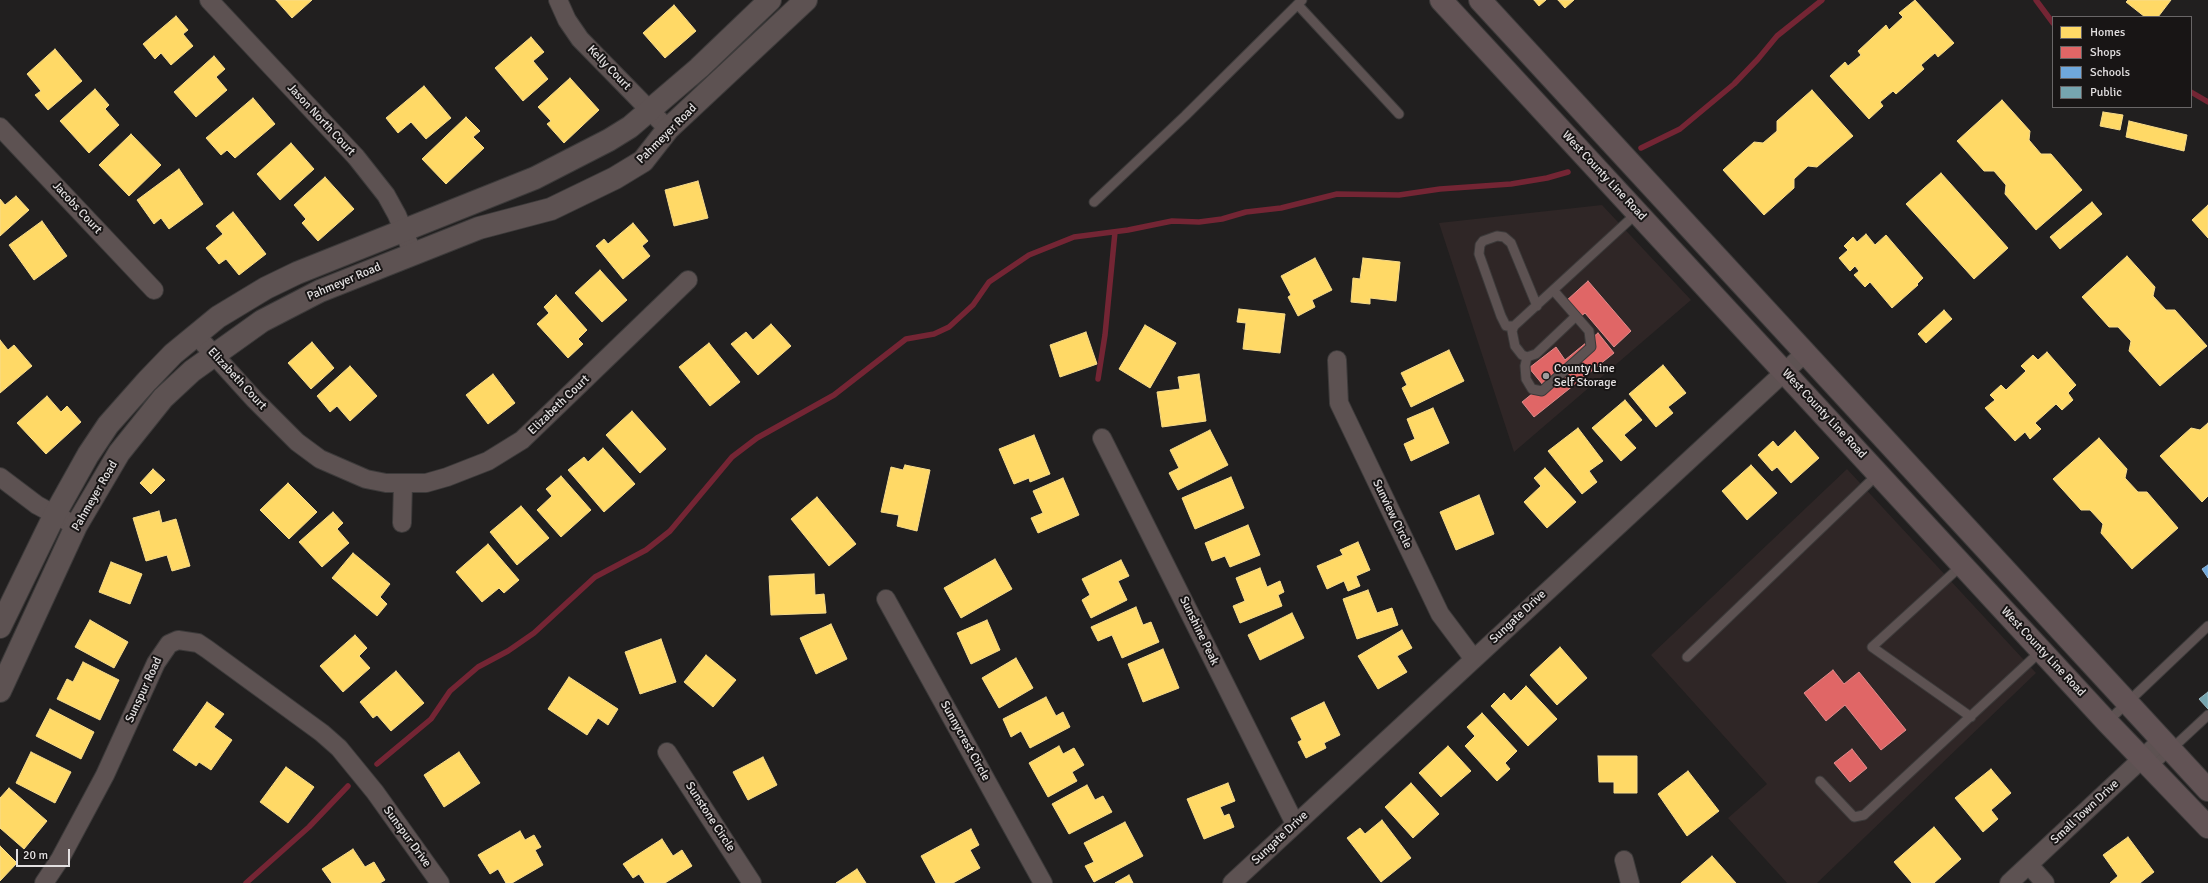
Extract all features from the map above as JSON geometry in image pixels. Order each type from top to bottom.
[{"type":"main road","name":"West County Line Road","points":[[1441,0],[1879,473],[1962,565],[2042,650],[2106,722],[2208,827]]},
{"type":"main road","points":[[1480,0],[1657,194],[2208,790]]},
{"type":"main road","points":[[1638,212],[1657,194]]},
{"type":"street","name":"Jason North Court","points":[[209,0],[356,157],[386,195],[404,231],[413,254]]},
{"type":"street","name":"Kelly Court","points":[[558,0],[567,20],[580,39],[668,129]]},
{"type":"street","name":"Pahmeyer Road","points":[[0,627],[54,514],[88,455],[108,425],[146,381],[218,317],[272,285],[297,273],[404,231],[565,164],[609,140],[630,127],[699,68],[770,0]]},
{"type":"street","name":"Pahmeyer Road","points":[[0,691],[76,526],[119,453],[164,398],[192,371],[235,338],[289,306],[320,291],[479,228],[551,209],[585,194],[643,161],[668,129],[806,0]]},
{"type":"street","name":"Jacobs Court","points":[[0,126],[154,290]]},
{"type":"street","name":"Elizabeth Court","points":[[196,335],[297,442],[320,459],[366,479],[403,484],[426,483],[448,477],[488,461],[522,440],[688,280]]},
{"type":"street","name":"Sungate Drive","points":[[1232,883],[1473,658],[1805,353]]},
{"type":"street","name":"Sunview Circle","points":[[1337,360],[1339,403],[1440,614],[1473,658]]},
{"type":"street","name":"Sunshine Peak","points":[[1102,438],[1295,824]]},
{"type":"street","points":[[0,476],[37,505],[76,526]]},
{"type":"street","points":[[402,523],[403,484]]},
{"type":"street","name":"Sunnycrest Circle","points":[[886,599],[1043,883]]},
{"type":"street","name":"Sunspur Road","points":[[44,883],[60,859],[105,776],[159,658],[169,644],[178,640],[198,644],[207,649],[322,733],[354,765],[374,792]]},
{"type":"street","name":"Small Town Drive","points":[[2009,883],[2147,763],[2165,745]]},
{"type":"street","name":"Sunstone Circle","points":[[667,752],[752,883]]},
{"type":"street","name":"Sunspur Drive","points":[[374,792],[440,883]]},
{"type":"street","points":[[1624,860],[1630,883]]},
{"type":"street","points":[[2028,865],[2045,883]]},
{"type":"lane","points":[[1094,202],[1185,116],[1300,2],[1399,114]]},
{"type":"lane","points":[[1575,317],[1536,354],[1527,357],[1522,355],[1515,346],[1512,331],[1514,326],[1554,291],[1638,212]]},
{"type":"lane","points":[[1514,326],[1506,326],[1501,316],[1479,254],[1480,245],[1483,241],[1497,236],[1504,237],[1511,243],[1537,306]]},
{"type":"lane","points":[[1527,357],[1525,366],[1526,379],[1532,388],[1542,391],[1591,347],[1589,331],[1575,317],[1554,291]]},
{"type":"lane","points":[[1687,657],[1879,473]]},
{"type":"lane","points":[[1962,565],[1872,647],[1971,717]]},
{"type":"lane","points":[[2106,722],[2208,626]]},
{"type":"lane","points":[[1820,781],[1854,817],[1864,816],[2042,650]]},
{"type":"lane","points":[[2165,745],[2208,715]]},
{"type":"shaded area","name":"County Line Self Storage","points":[[1602,205],[1691,300],[1514,452],[1439,223]]},
{"type":"shaded area","points":[[1847,469],[2036,673],[1817,883],[1787,883],[1728,818],[1767,784],[1651,655]]},
{"type":"building: Homes","points":[[276,0],[312,0],[292,18]]},
{"type":"building: Homes","points":[[1534,0],[1546,0],[1539,6]]},
{"type":"building: Homes","points":[[1558,0],[1574,0],[1565,8]]},
{"type":"building: Homes","points":[[1915,0],[1954,43],[1938,57],[1935,53],[1921,65],[1924,69],[1896,94],[1893,91],[1880,102],[1883,106],[1869,119],[1830,76],[1845,62],[1848,66],[1861,55],[1858,51],[1886,25],[1889,30],[1903,17],[1899,13]]},
{"type":"building: Homes","points":[[2128,0],[2171,0],[2159,16],[2144,16],[2126,2]]},
{"type":"building: Homes","points":[[674,5],[696,31],[665,58],[643,33]]},
{"type":"building: Homes","points":[[176,16],[188,30],[183,34],[193,46],[171,65],[161,53],[155,59],[143,44]]},
{"type":"building: Homes","points":[[531,37],[544,52],[533,61],[548,79],[523,101],[495,68]]},
{"type":"building: Homes","points":[[55,49],[82,81],[48,110],[35,95],[41,91],[27,74]]},
{"type":"building: Homes","points":[[214,56],[225,69],[216,77],[227,90],[196,117],[174,92]]},
{"type":"building: Homes","points":[[570,78],[599,110],[564,143],[547,124],[551,121],[538,107]]},
{"type":"building: Homes","points":[[424,86],[451,118],[426,139],[411,122],[398,133],[386,118]]},
{"type":"building: Homes","points":[[95,89],[109,105],[105,109],[119,125],[89,153],[60,121]]},
{"type":"building: Homes","points":[[1812,90],[1853,136],[1817,167],[1808,166],[1794,179],[1794,188],[1764,215],[1723,170],[1754,142],[1763,143],[1777,131],[1777,121]]},
{"type":"building: Homes","points":[[253,98],[275,124],[235,158],[227,150],[221,155],[206,138]]},
{"type":"building: Homes","points":[[2002,100],[2030,131],[2029,140],[2041,154],[2051,154],[2082,190],[2036,230],[2005,194],[2006,185],[1994,171],[1984,171],[1957,141]]},
{"type":"building: Homes","points":[[2103,112],[2123,115],[2120,130],[2100,126]]},
{"type":"building: Homes","points":[[466,117],[480,131],[473,137],[484,148],[446,184],[422,159]]},
{"type":"building: Homes","points":[[2129,121],[2187,135],[2184,151],[2126,137]]},
{"type":"building: Homes","points":[[131,134],[161,165],[129,196],[99,165]]},
{"type":"building: Homes","points":[[291,143],[314,169],[280,200],[257,174]]},
{"type":"building: Homes","points":[[179,169],[203,204],[169,229],[161,218],[154,224],[137,200]]},
{"type":"building: Homes","points":[[1941,173],[2008,248],[1974,279],[1906,204]]},
{"type":"building: Homes","points":[[325,177],[354,209],[318,241],[302,223],[306,219],[294,205]]},
{"type":"building: Homes","points":[[698,181],[708,218],[674,226],[665,190]]},
{"type":"building: Homes","points":[[16,196],[29,210],[0,236],[0,199],[5,205]]},
{"type":"building: Homes","points":[[2092,202],[2102,214],[2060,249],[2050,237]]},
{"type":"building: Homes","points":[[2208,205],[2208,238],[2192,220]]},
{"type":"building: Homes","points":[[233,212],[266,254],[239,275],[226,259],[219,264],[206,248],[223,234],[216,226]]},
{"type":"building: Homes","points":[[42,221],[67,256],[34,280],[9,245]]},
{"type":"building: Homes","points":[[633,223],[648,241],[642,246],[650,256],[623,279],[596,246],[604,239],[608,244]]},
{"type":"building: Homes","points":[[1866,234],[1875,245],[1886,235],[1923,278],[1917,284],[1918,285],[1892,308],[1870,282],[1865,287],[1854,275],[1859,271],[1855,266],[1850,271],[1839,258],[1848,250],[1844,246],[1853,237],[1857,242]]},
{"type":"building: Homes","points":[[2127,256],[2155,287],[2153,296],[2166,310],[2175,310],[2207,346],[2160,386],[2129,351],[2131,341],[2118,327],[2109,327],[2082,297]]},
{"type":"building: Homes","points":[[1315,258],[1332,290],[1312,300],[1315,307],[1298,316],[1288,297],[1291,295],[1281,276]]},
{"type":"building: Homes","points":[[1363,258],[1400,262],[1396,301],[1370,298],[1370,304],[1351,302],[1353,278],[1360,279]]},
{"type":"building: Homes","points":[[600,270],[627,300],[602,322],[575,293]]},
{"type":"building: Homes","points":[[556,295],[587,330],[578,339],[583,344],[568,358],[537,324],[549,313],[544,307]]},
{"type":"building: Homes","points":[[1239,309],[1285,314],[1280,353],[1243,349],[1246,323],[1237,322]]},
{"type":"building: Homes","points":[[1944,310],[1952,319],[1926,343],[1918,334]]},
{"type":"building: Homes","points":[[771,324],[791,346],[758,375],[731,344],[746,332],[753,340]]},
{"type":"building: Homes","points":[[1145,325],[1176,343],[1150,388],[1119,369]]},
{"type":"building: Homes","points":[[1086,332],[1097,364],[1060,377],[1050,345]]},
{"type":"building: Homes","points":[[0,340],[8,350],[14,345],[32,366],[0,393]]},
{"type":"building: Homes","points":[[312,342],[334,368],[311,389],[288,363]]},
{"type":"building: Homes","points":[[709,343],[740,382],[710,406],[679,367]]},
{"type":"building: Homes","points":[[1449,350],[1464,381],[1411,407],[1402,388],[1407,385],[1401,373]]},
{"type":"building: Homes","points":[[2047,352],[2076,385],[2068,393],[2073,400],[2062,410],[2056,404],[2035,423],[2041,429],[2030,439],[2025,432],[2015,441],[1985,408],[1995,400],[1990,395],[2001,385],[2006,390],[2026,371],[2021,366],[2033,355],[2038,360]]},
{"type":"building: Homes","points":[[1663,365],[1686,393],[1668,407],[1673,413],[1656,427],[1629,394]]},
{"type":"building: Homes","points":[[350,366],[377,396],[350,421],[337,406],[330,412],[317,396]]},
{"type":"building: Homes","points":[[493,374],[515,403],[488,424],[466,395]]},
{"type":"building: Homes","points":[[1199,374],[1206,421],[1162,427],[1157,392],[1180,389],[1178,377]]},
{"type":"building: Homes","points":[[47,396],[61,412],[67,406],[81,422],[46,454],[17,423]]},
{"type":"building: Homes","points":[[1625,400],[1642,420],[1624,435],[1636,448],[1621,461],[1592,428]]},
{"type":"building: Homes","points":[[1433,408],[1449,443],[1411,461],[1404,444],[1415,439],[1407,419]]},
{"type":"building: Homes","points":[[632,411],[666,449],[640,473],[606,435]]},
{"type":"building: Homes","points":[[2208,423],[2208,496],[2202,502],[2160,456],[2191,428],[2200,430]]},
{"type":"building: Homes","points":[[1578,428],[1603,461],[1589,471],[1597,482],[1582,494],[1548,451]]},
{"type":"building: Homes","points":[[1210,430],[1228,465],[1178,490],[1169,473],[1179,468],[1170,450]]},
{"type":"building: Homes","points":[[1795,431],[1819,458],[1791,483],[1777,467],[1772,471],[1758,455],[1773,441],[1778,447]]},
{"type":"building: Homes","points":[[1034,435],[1050,474],[1030,482],[1029,478],[1014,484],[999,449]]},
{"type":"building: Homes","points":[[2099,438],[2127,469],[2125,478],[2138,492],[2147,492],[2178,528],[2132,569],[2101,533],[2103,524],[2090,510],[2081,510],[2053,479]]},
{"type":"building: Homes","points":[[603,448],[635,484],[604,512],[568,470],[584,457],[588,462]]},
{"type":"building: Homes","points":[[905,465],[930,470],[917,531],[897,526],[899,515],[881,512],[891,467],[903,470]]},
{"type":"building: Homes","points":[[1751,465],[1777,493],[1747,520],[1722,491]]},
{"type":"building: Homes","points":[[1545,468],[1576,502],[1547,528],[1524,502],[1541,486],[1534,478]]},
{"type":"building: Homes","points":[[153,469],[165,480],[151,494],[140,483]]},
{"type":"building: Homes","points":[[561,476],[591,510],[561,537],[537,510],[552,496],[546,489]]},
{"type":"building: Homes","points":[[1231,477],[1244,508],[1195,529],[1182,498]]},
{"type":"building: Homes","points":[[1063,478],[1079,515],[1038,533],[1031,518],[1043,513],[1033,491]]},
{"type":"building: Homes","points":[[288,483],[317,512],[289,539],[260,510]]},
{"type":"building: Homes","points":[[1479,495],[1494,534],[1456,550],[1440,512]]},
{"type":"building: Homes","points":[[817,497],[856,544],[829,566],[791,519]]},
{"type":"building: Homes","points":[[521,506],[549,538],[517,565],[490,532]]},
{"type":"building: Homes","points":[[159,511],[162,523],[176,519],[190,566],[172,571],[167,555],[146,561],[133,518]]},
{"type":"building: Homes","points":[[333,512],[343,523],[337,529],[349,543],[322,567],[299,542]]},
{"type":"building: Homes","points":[[1248,525],[1260,555],[1230,567],[1225,556],[1212,561],[1205,543]]},
{"type":"building: Homes","points":[[1358,542],[1370,570],[1356,576],[1360,586],[1348,591],[1344,581],[1327,589],[1317,566],[1343,555],[1340,550]]},
{"type":"building: Homes","points":[[488,544],[519,580],[504,593],[499,588],[482,602],[456,572]]},
{"type":"building: Homes","points":[[353,553],[390,584],[380,597],[387,604],[377,616],[332,578]]},
{"type":"building: Homes","points":[[995,559],[1012,589],[961,618],[944,588]]},
{"type":"building: Homes","points":[[1121,560],[1129,576],[1118,581],[1127,600],[1091,618],[1082,600],[1090,595],[1082,579]]},
{"type":"building: Homes","points":[[111,562],[142,574],[130,604],[99,592]]},
{"type":"building: Homes","points":[[1260,568],[1267,587],[1280,581],[1284,592],[1278,595],[1282,606],[1240,623],[1233,606],[1245,601],[1236,578]]},
{"type":"building: Homes","points":[[814,574],[815,595],[824,594],[826,613],[771,615],[769,576]]},
{"type":"building: Homes","points":[[1368,590],[1377,613],[1392,608],[1398,625],[1357,639],[1343,599]]},
{"type":"building: Homes","points":[[1136,607],[1143,625],[1151,622],[1159,642],[1122,658],[1112,635],[1098,641],[1091,627]]},
{"type":"building: Homes","points":[[1292,613],[1304,638],[1260,660],[1248,635]]},
{"type":"building: Homes","points":[[90,620],[128,642],[114,668],[75,647]]},
{"type":"building: Homes","points":[[987,620],[1000,650],[971,664],[957,633]]},
{"type":"building: Homes","points":[[831,624],[847,659],[816,674],[800,638]]},
{"type":"building: Homes","points":[[1402,630],[1412,648],[1397,656],[1407,672],[1378,689],[1358,656]]},
{"type":"building: Homes","points":[[355,635],[367,648],[359,656],[370,668],[343,692],[320,666]]},
{"type":"building: Homes","points":[[661,639],[676,682],[640,694],[625,652]]},
{"type":"building: Homes","points":[[1560,647],[1587,678],[1557,705],[1530,675]]},
{"type":"building: Homes","points":[[1163,649],[1179,688],[1143,702],[1128,664]]},
{"type":"building: Homes","points":[[706,655],[736,680],[713,707],[684,682]]},
{"type":"building: Homes","points":[[1016,658],[1033,688],[999,708],[982,678]]},
{"type":"building: Homes","points":[[83,662],[119,680],[100,720],[57,699],[67,679],[73,682]]},
{"type":"building: Homes","points":[[396,671],[424,703],[391,731],[377,715],[373,718],[360,702]]},
{"type":"building: Homes","points":[[569,677],[618,709],[608,725],[598,718],[587,735],[548,709]]},
{"type":"building: Homes","points":[[1526,686],[1557,719],[1528,746],[1491,706],[1504,693],[1511,701]]},
{"type":"building: Homes","points":[[1046,697],[1056,716],[1063,712],[1070,727],[1030,748],[1021,731],[1011,737],[1003,719]]},
{"type":"building: Homes","points":[[207,702],[224,714],[214,727],[232,740],[211,770],[199,762],[196,766],[173,750]]},
{"type":"building: Homes","points":[[1324,702],[1340,735],[1324,743],[1326,748],[1306,758],[1298,742],[1302,740],[1291,718]]},
{"type":"building: Homes","points":[[50,709],[94,732],[81,759],[36,736]]},
{"type":"building: Homes","points":[[1482,713],[1517,751],[1505,763],[1510,769],[1497,781],[1465,746],[1475,736],[1467,727]]},
{"type":"building: Homes","points":[[1059,746],[1063,754],[1074,748],[1084,765],[1072,772],[1077,781],[1048,797],[1029,763]]},
{"type":"building: Homes","points":[[1448,746],[1471,771],[1441,797],[1419,773]]},
{"type":"building: Homes","points":[[31,752],[71,772],[55,803],[16,783]]},
{"type":"building: Homes","points":[[459,752],[480,783],[444,807],[424,775]]},
{"type":"building: Homes","points":[[1598,756],[1637,756],[1637,793],[1614,793],[1614,782],[1599,782]]},
{"type":"building: Homes","points":[[763,757],[777,785],[748,800],[733,772]]},
{"type":"building: Homes","points":[[286,767],[314,787],[288,823],[260,802]]},
{"type":"building: Homes","points":[[1991,769],[2011,793],[1991,810],[1998,819],[1983,832],[1955,798]]},
{"type":"building: Homes","points":[[1688,771],[1719,811],[1687,836],[1658,794]]},
{"type":"building: Homes","points":[[1228,783],[1235,801],[1220,807],[1224,816],[1229,814],[1234,827],[1204,839],[1187,799]]},
{"type":"building: Homes","points":[[1411,783],[1439,814],[1413,838],[1385,807]]},
{"type":"building: Homes","points":[[1087,785],[1095,800],[1103,796],[1112,812],[1069,834],[1052,804]]},
{"type":"building: Homes","points":[[9,788],[47,821],[24,849],[0,828],[0,798]]},
{"type":"building: Homes","points":[[1382,820],[1411,858],[1381,882],[1347,838],[1360,828],[1365,834]]},
{"type":"building: Homes","points":[[1125,822],[1143,856],[1094,882],[1085,866],[1094,862],[1084,843]]},
{"type":"building: Homes","points":[[1934,827],[1961,859],[1934,883],[1912,883],[1894,862]]},
{"type":"building: Homes","points":[[971,829],[979,845],[970,850],[980,868],[953,883],[936,883],[921,856]]},
{"type":"building: Homes","points":[[520,831],[525,840],[534,835],[541,847],[535,850],[543,865],[512,883],[506,883],[498,869],[490,874],[478,855]]},
{"type":"building: Homes","points":[[2128,837],[2154,872],[2140,883],[2110,883],[2118,876],[2103,855]]},
{"type":"building: Homes","points":[[662,839],[673,856],[682,850],[692,866],[665,883],[645,883],[639,874],[633,878],[623,864]]},
{"type":"building: Homes","points":[[0,846],[17,863],[0,881]]},
{"type":"building: Homes","points":[[353,849],[365,867],[374,862],[385,880],[380,883],[332,883],[322,869]]},
{"type":"building: Homes","points":[[1712,856],[1736,883],[1681,883]]},
{"type":"building: Homes","points":[[857,869],[866,883],[836,883]]},
{"type":"building: Homes","points":[[1129,875],[1133,883],[1115,883]]},
{"type":"building: Shops","points":[[1588,281],[1631,331],[1614,347],[1585,313],[1580,317],[1566,301]]},
{"type":"building: Shops","points":[[1598,333],[1614,353],[1534,417],[1522,402],[1543,385],[1529,368],[1556,347],[1565,360]]},
{"type":"building: Shops","points":[[1833,670],[1844,684],[1859,672],[1906,730],[1881,750],[1845,705],[1826,721],[1804,693]]},
{"type":"building: Shops","points":[[1852,749],[1867,768],[1850,782],[1834,763]]},
{"type":"building: Schools","points":[[2208,565],[2208,578],[2202,569]]},
{"type":"building: Public","points":[[2208,692],[2208,709],[2199,699]]},
{"type":"waterway","points":[[1641,148],[1680,129],[1734,84],[1777,36],[1822,0]]},
{"type":"waterway","points":[[2036,0],[2052,22]]},
{"type":"waterway","points":[[2192,93],[2208,102]]},
{"type":"waterway","points":[[377,764],[431,719],[450,691],[478,667],[508,651],[534,633],[595,577],[646,550],[670,531],[732,457],[757,438],[834,395],[906,339],[934,334],[949,327],[973,305],[989,282],[1029,255],[1074,237],[1128,230],[1172,221],[1199,222],[1222,219],[1246,212],[1281,208],[1337,194],[1399,195],[1440,189],[1511,184],[1547,178],[1568,172]]},
{"type":"waterway","points":[[1098,379],[1105,335],[1115,232]]},
{"type":"waterway","points":[[246,883],[309,827],[348,786]]},
{"type":"place","name":"County Line Self Storage","points":[[1546,376]]}]
